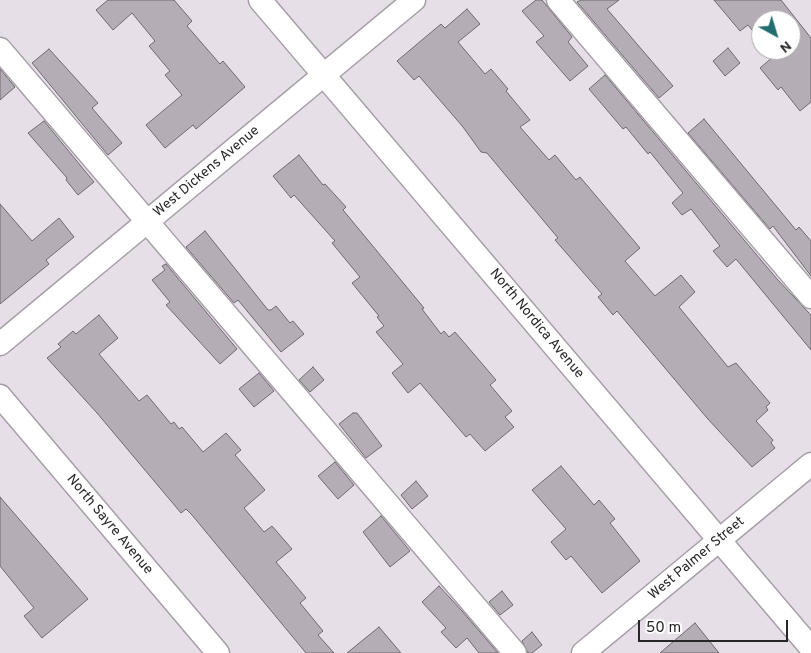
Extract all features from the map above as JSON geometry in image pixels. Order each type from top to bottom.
[{"type":"street","name":"North Nordica Avenue","points":[[260,0],[811,648]]},
{"type":"street","name":"West Dickens Avenue","points":[[0,344],[414,0]]},
{"type":"street","points":[[558,0],[811,297]]},
{"type":"street","points":[[0,49],[146,223],[514,653]]},
{"type":"street","name":"North Sayre Avenue","points":[[0,396],[218,653]]},
{"type":"street","name":"West Palmer Street","points":[[583,653],[811,464]]},
{"type":"building","points":[[108,0],[174,0],[192,21],[187,26],[220,64],[223,61],[245,87],[196,129],[193,125],[165,148],[146,125],[182,95],[165,75],[170,71],[149,46],[155,41],[132,13],[113,30],[96,10]]},
{"type":"building","points":[[536,0],[542,0],[572,37],[568,42],[588,66],[570,81],[536,42],[544,36],[522,11]]},
{"type":"building","points":[[581,0],[619,0],[607,9],[673,86],[659,98],[577,2]]},
{"type":"building","points":[[714,0],[781,0],[789,10],[751,10],[751,29],[748,25],[740,31]]},
{"type":"building","points":[[467,9],[480,24],[458,42],[485,74],[491,69],[508,89],[506,91],[530,120],[520,127],[549,160],[555,155],[576,180],[580,177],[640,248],[625,261],[655,296],[681,275],[695,292],[679,307],[728,367],[736,363],[770,403],[766,407],[768,410],[756,421],[773,440],[771,443],[775,448],[752,467],[707,418],[617,311],[613,315],[598,297],[602,294],[555,240],[558,238],[487,153],[481,152],[463,127],[419,76],[414,80],[397,61],[441,24],[445,28]]},
{"type":"building","points":[[801,25],[811,38],[811,102],[800,111],[781,87],[778,90],[760,68],[769,60],[801,60]]},
{"type":"building","points":[[728,48],[740,63],[725,76],[713,61]]},
{"type":"building","points":[[49,49],[98,103],[92,108],[122,143],[108,155],[32,63]]},
{"type":"building","points":[[0,69],[15,87],[0,100]]},
{"type":"building","points":[[605,75],[777,279],[811,315],[811,350],[736,259],[727,267],[713,251],[720,246],[691,209],[682,215],[672,203],[683,193],[650,152],[648,154],[626,127],[623,129],[589,89]]},
{"type":"building","points":[[704,119],[796,230],[799,227],[811,241],[811,276],[773,226],[770,229],[688,133]]},
{"type":"building","points":[[44,121],[94,182],[78,195],[66,180],[67,178],[28,133]]},
{"type":"building","points":[[299,155],[323,185],[325,184],[346,207],[343,210],[424,308],[422,309],[441,334],[444,331],[449,337],[455,332],[496,380],[490,385],[512,411],[505,417],[514,427],[485,451],[470,434],[466,437],[420,383],[408,393],[392,373],[403,364],[376,332],[384,326],[377,317],[379,316],[352,283],[360,277],[332,243],[335,241],[294,195],[291,198],[273,176]]},
{"type":"building","points":[[0,204],[32,241],[59,218],[74,237],[46,260],[49,264],[0,304]]},
{"type":"building","points":[[205,231],[268,310],[276,306],[290,323],[293,321],[304,334],[281,352],[238,300],[234,303],[186,247]]},
{"type":"building","points":[[166,264],[237,349],[220,364],[166,305],[170,302],[152,280],[165,270],[162,266]]},
{"type":"building","points":[[99,315],[118,338],[99,354],[139,401],[147,395],[171,424],[174,422],[179,429],[182,427],[203,452],[226,433],[241,450],[235,455],[265,490],[244,508],[264,532],[272,526],[292,549],[276,562],[306,598],[300,603],[323,631],[318,635],[334,653],[306,653],[192,515],[186,509],[181,513],[97,413],[47,358],[61,347],[58,344],[73,331],[76,334]]},
{"type":"building","points":[[313,367],[324,380],[310,392],[299,380]]},
{"type":"building","points":[[259,373],[274,391],[254,407],[239,389]]},
{"type":"building","points":[[353,413],[357,413],[382,446],[366,458],[339,424]]},
{"type":"building","points":[[335,462],[354,485],[338,499],[318,476]]},
{"type":"building","points":[[561,466],[594,505],[599,500],[615,519],[610,523],[640,561],[602,593],[571,556],[566,560],[551,542],[566,529],[532,490]]},
{"type":"building","points":[[416,481],[428,496],[412,509],[401,495]]},
{"type":"building","points":[[0,497],[88,599],[42,638],[24,616],[34,608],[0,566]]},
{"type":"building","points":[[381,516],[410,551],[390,567],[363,532]]},
{"type":"building","points":[[439,586],[498,653],[479,653],[467,638],[456,648],[441,632],[446,628],[422,602]]},
{"type":"building","points":[[502,591],[513,605],[500,615],[489,602]]},
{"type":"building","points":[[695,623],[719,653],[660,653]]},
{"type":"building","points":[[379,627],[401,653],[347,653]]},
{"type":"building","points":[[532,632],[542,645],[532,653],[528,653],[522,641]]}]
